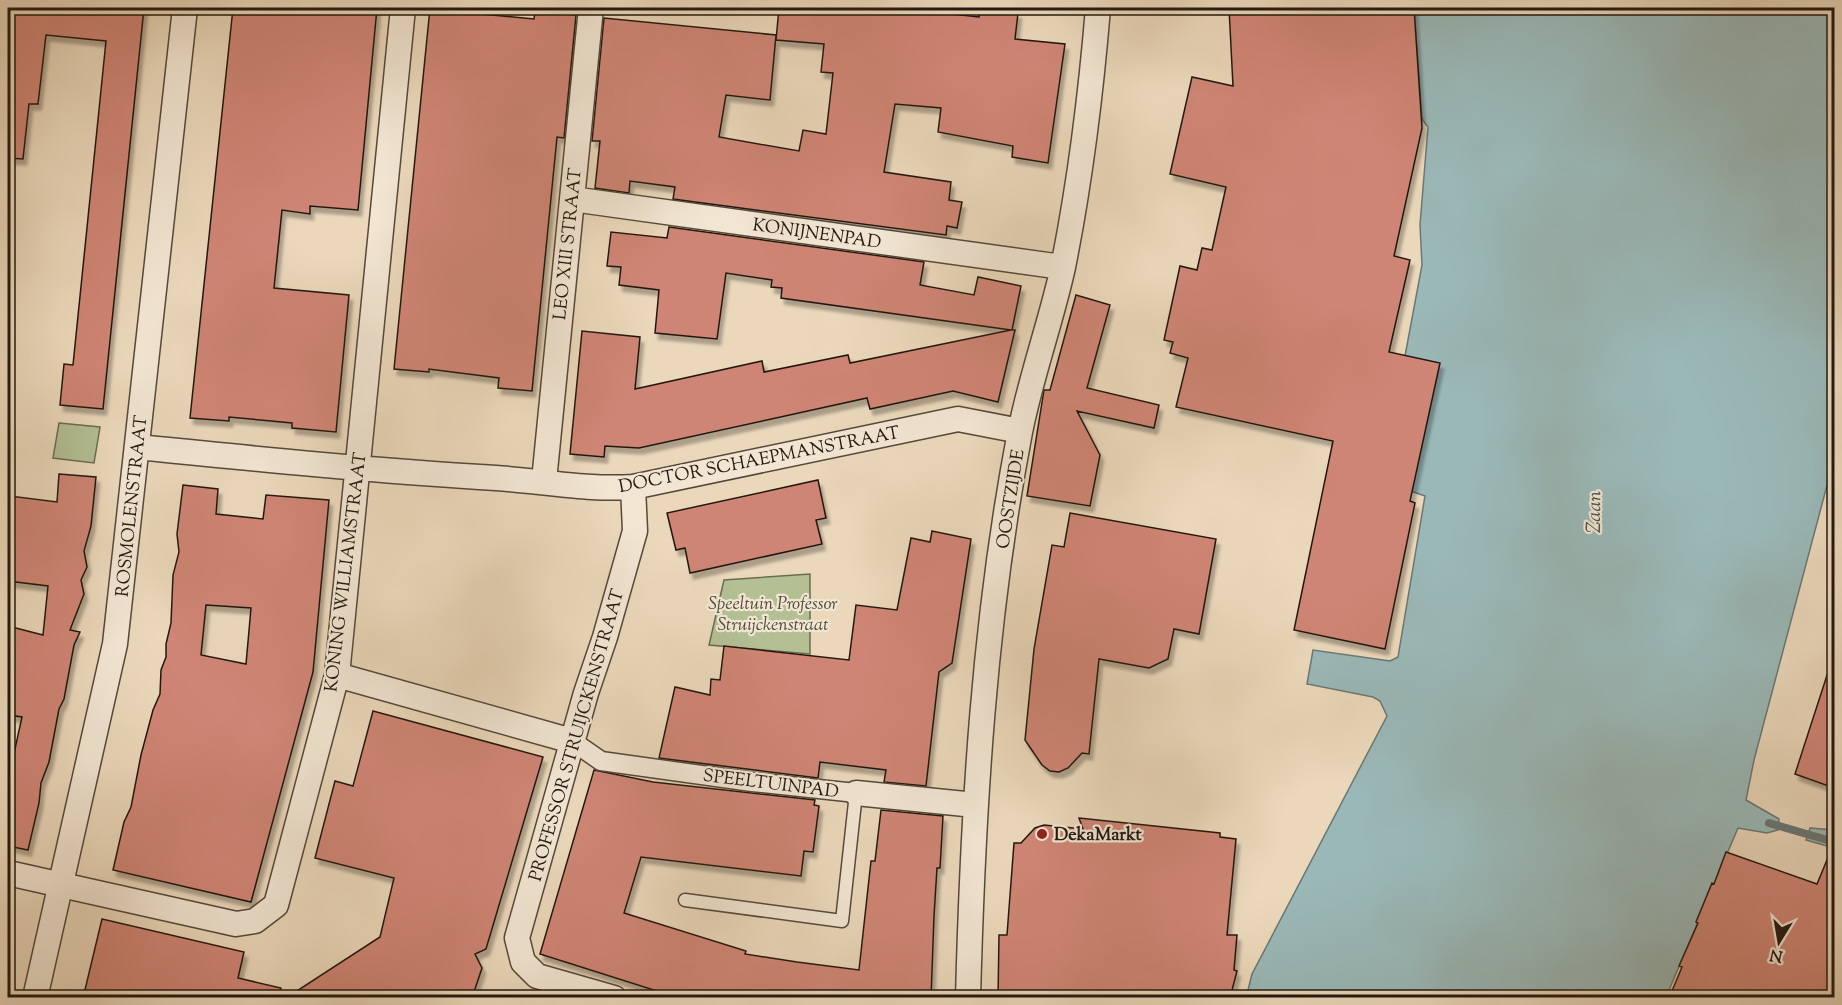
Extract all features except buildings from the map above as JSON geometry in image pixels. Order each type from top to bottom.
[{"type":"street","name":"ROSMOLENSTRAAT","points":[[35,998],[115,644],[185,8]]},
{"type":"street","name":"KONING WILLIAMSTRAAT","points":[[8,873],[236,924],[255,921],[276,905],[337,675],[403,8]]},
{"type":"street","name":"LEO XIII STRAAT","points":[[544,482],[591,8]]},
{"type":"street","name":"OOSTZIJDE","points":[[968,998],[975,805],[985,670],[1020,431],[1062,267],[1082,142],[1095,8]]},
{"type":"street","name":"KONIJNENPAD","points":[[572,199],[1062,267]]},
{"type":"street","name":"DOCTOR SCHAEPMANSTRAAT","points":[[138,447],[358,470],[544,482],[599,489],[633,487],[958,419],[1020,431]]},
{"type":"street","name":"PROFESSOR STRUIJCKENSTRAAT","points":[[614,998],[537,976],[523,962],[517,938],[572,741],[635,531],[633,487]]},
{"type":"street","points":[[337,675],[572,741]]},
{"type":"street","name":"SPEELTUINPAD","points":[[572,741],[600,760],[752,782],[975,805]]},
{"type":"lane","points":[[685,900],[843,921],[856,793]]},
{"type":"green space","points":[[59,423],[100,427],[94,463],[53,458]]},
{"type":"green space","name":"Speeltuin Professor Struijckenstraat","points":[[810,574],[810,654],[709,645],[724,580]]},
{"type":"water","name":"Zaan","points":[[1414,8],[1834,8],[1834,459],[1754,760],[1746,800],[1779,819],[1778,830],[1767,833],[1738,828],[1666,997],[1246,998],[1252,974],[1387,716],[1380,701],[1373,697],[1307,684],[1313,650],[1390,661],[1398,657],[1425,496],[1408,490],[1439,363],[1405,356],[1422,265],[1420,225],[1428,127],[1422,119]]},
{"type":"water","points":[[1810,828],[1834,830],[1834,848],[1806,840]]},
{"type":"waterway","points":[[1769,823],[1834,842]]},
{"type":"place","name":"DekaMarkt","points":[[1042,834]]}]
